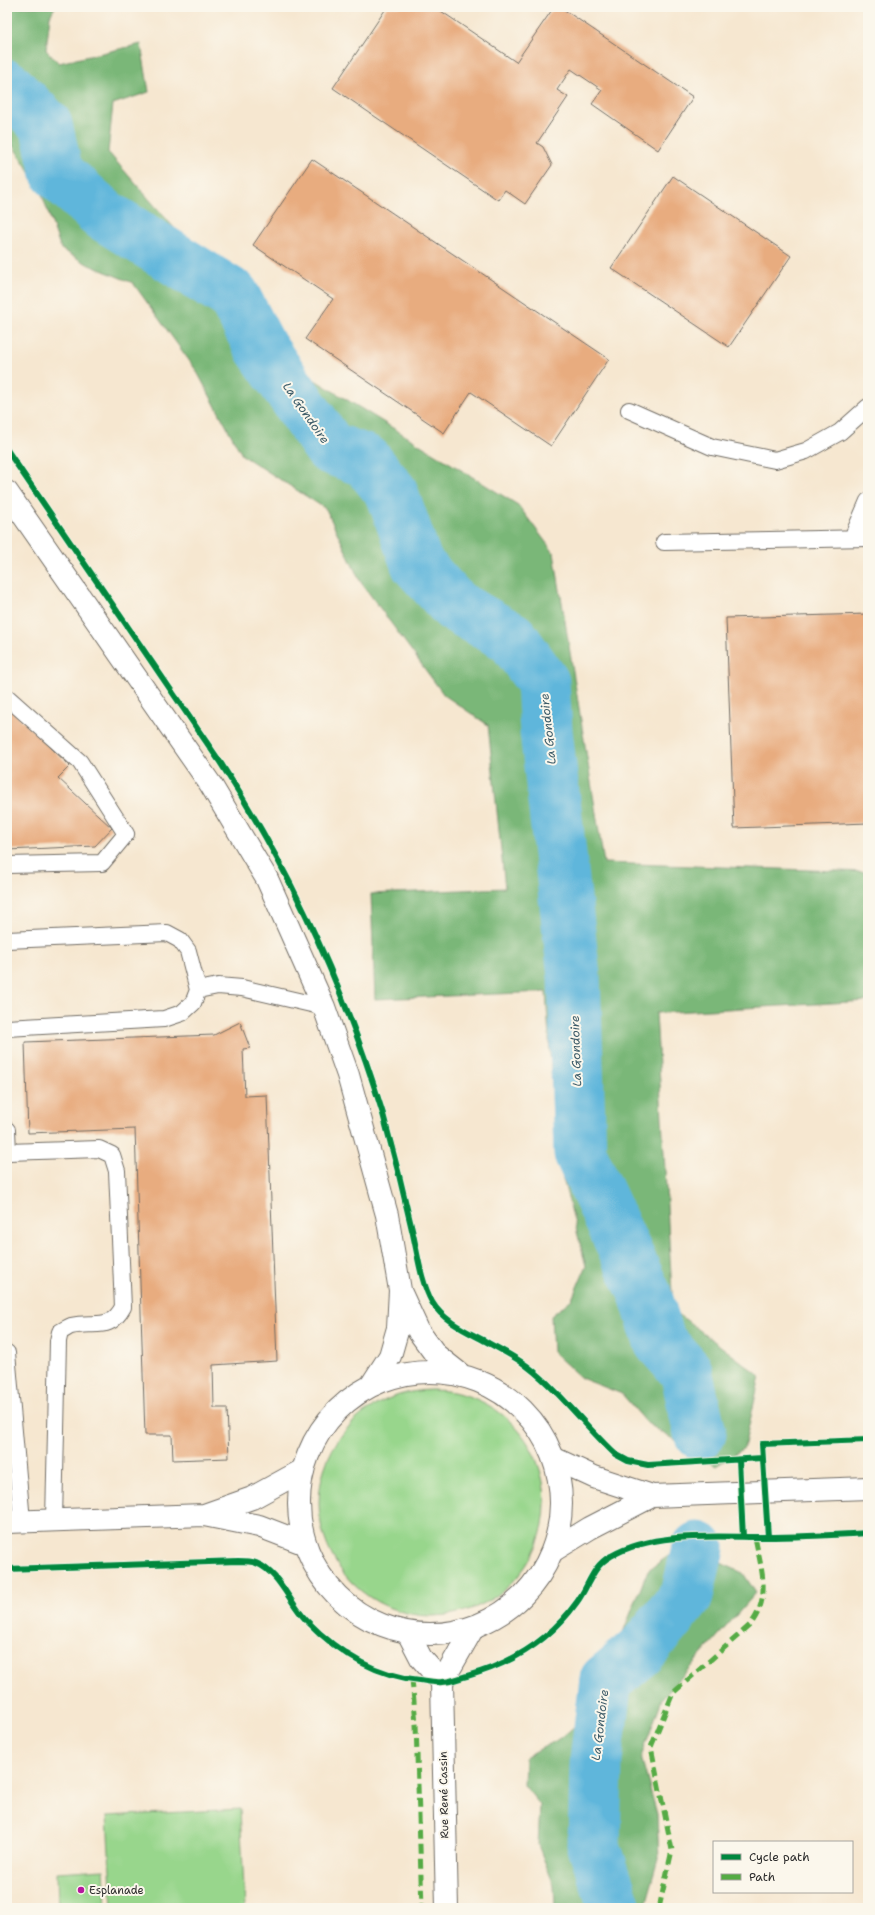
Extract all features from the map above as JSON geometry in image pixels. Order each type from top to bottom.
[{"type":"main road","points":[[7,492],[211,785],[267,879],[324,1007],[348,1075],[383,1200],[400,1290],[419,1332],[436,1355],[460,1374],[500,1391],[533,1420],[555,1459],[562,1489],[562,1520],[554,1550],[536,1583],[508,1610],[473,1628],[441,1634],[408,1633],[378,1624],[352,1608],[333,1590],[318,1570],[303,1543],[299,1489],[303,1470],[323,1426],[345,1402],[372,1384],[415,1372],[460,1374]]},
{"type":"main road","points":[[372,1384],[390,1356],[398,1328],[400,1290]]},
{"type":"main road","points":[[555,1459],[594,1477],[652,1496],[868,1488]]},
{"type":"main road","points":[[204,1515],[252,1498],[303,1470]]},
{"type":"main road","points":[[554,1550],[590,1528],[652,1496]]},
{"type":"main road","points":[[14,1522],[204,1515],[259,1526],[303,1543]]},
{"type":"main road","points":[[408,1633],[421,1658],[442,1682],[473,1628]]},
{"type":"main road","name":"Rue René Cassin","points":[[442,1682],[447,1908]]},
{"type":"lane","points":[[630,410],[712,447],[775,460],[812,448],[840,432],[868,407]]},
{"type":"lane","points":[[852,538],[868,501]]},
{"type":"lane","points":[[664,542],[868,538]]},
{"type":"lane","points":[[7,697],[80,762],[126,834],[102,863],[7,864]]},
{"type":"lane","points":[[7,940],[167,933],[180,940],[188,951],[198,990],[193,1003],[182,1013],[164,1019],[7,1028]]},
{"type":"lane","points":[[198,990],[218,986],[242,988],[324,1007]]},
{"type":"lane","points":[[7,1130],[8,1152],[99,1149],[112,1155],[117,1171],[123,1307],[118,1318],[110,1323],[70,1326],[60,1332],[58,1341],[54,1520]]},
{"type":"lane","points":[[7,1353],[14,1522]]},
{"type":"green space","points":[[7,7],[55,7],[50,16],[46,50],[59,63],[141,44],[149,92],[113,104],[108,152],[297,369],[518,505],[554,553],[604,863],[868,872],[868,1001],[656,1013],[673,1310],[760,1376],[744,1448],[716,1466],[647,1423],[622,1394],[581,1378],[553,1352],[551,1316],[572,1299],[586,1266],[557,1156],[546,992],[375,999],[371,894],[505,888],[488,725],[444,695],[360,581],[326,509],[242,455],[196,370],[133,283],[89,265],[61,249],[39,186],[7,137]]},
{"type":"green space","points":[[432,1390],[454,1392],[485,1403],[512,1423],[532,1450],[543,1481],[545,1503],[543,1525],[532,1556],[512,1583],[485,1603],[454,1614],[432,1616],[410,1614],[379,1603],[352,1583],[332,1556],[321,1525],[319,1503],[321,1481],[332,1450],[352,1423],[379,1403],[410,1392]]},
{"type":"green space","points":[[683,1546],[743,1573],[756,1593],[662,1699],[641,1757],[657,1814],[659,1859],[645,1908],[555,1908],[554,1885],[538,1845],[540,1805],[524,1785],[525,1757],[561,1738],[591,1712],[648,1570]]},
{"type":"green space","points":[[240,1809],[245,1908],[112,1908],[107,1816]]},
{"type":"green space","name":"Esplanade","points":[[104,1869],[106,1908],[58,1908],[57,1872]]},
{"type":"building","points":[[387,7],[435,7],[516,62],[554,7],[560,7],[693,97],[658,150],[592,104],[602,90],[571,69],[557,90],[568,97],[537,143],[543,147],[552,165],[525,204],[505,190],[498,200],[333,88]]},
{"type":"building","points":[[312,159],[609,359],[551,446],[471,392],[444,433],[305,339],[333,299],[253,245]]},
{"type":"building","points":[[673,176],[791,256],[729,347],[611,268]]},
{"type":"building","points":[[868,614],[868,823],[734,828],[726,618]]},
{"type":"building","points":[[7,706],[70,766],[58,778],[112,828],[95,846],[7,850]]},
{"type":"building","points":[[240,1022],[250,1048],[243,1049],[245,1096],[267,1095],[277,1361],[213,1365],[214,1408],[227,1408],[229,1458],[173,1460],[172,1435],[145,1435],[135,1129],[28,1133],[25,1042],[214,1035]]},
{"type":"waterway","name":"La Gondoire","points":[[7,86],[46,125],[57,173],[104,215],[233,295],[261,348],[330,448],[366,461],[392,493],[417,564],[455,606],[512,638],[543,682],[546,731],[574,976],[580,1153],[645,1294],[660,1342],[686,1371],[700,1433]]},
{"type":"waterway","name":"La Gondoire","points":[[615,1908],[594,1846],[596,1760],[606,1680],[641,1651],[687,1595],[698,1548]]},
{"type":"marked path","points":[[659,1908],[672,1850],[651,1747],[673,1693],[750,1625],[757,1614],[761,1604],[763,1582],[755,1537],[752,1537]]},
{"type":"marked path","points":[[412,1679],[416,1724],[422,1908]]},
{"type":"cycle path","points":[[7,450],[220,762],[246,803],[293,889],[314,932],[333,977],[368,1068],[391,1144],[422,1277],[428,1294],[437,1309],[442,1315],[456,1325],[527,1366],[550,1386],[615,1454],[628,1461],[648,1465],[762,1458]]},
{"type":"cycle path","points":[[768,1537],[762,1444],[868,1440]]},
{"type":"cycle path","points":[[739,1460],[743,1537]]},
{"type":"cycle path","points":[[7,1569],[238,1561],[254,1562],[264,1567],[271,1573],[306,1620],[318,1632],[344,1652],[372,1668],[403,1678],[431,1682],[445,1682],[499,1665],[528,1649],[542,1639],[555,1628],[577,1602],[599,1565],[611,1556],[628,1548],[647,1542],[686,1537],[791,1537],[868,1533]]},
{"type":"place","name":"Esplanade","points":[[81,1890]]}]
